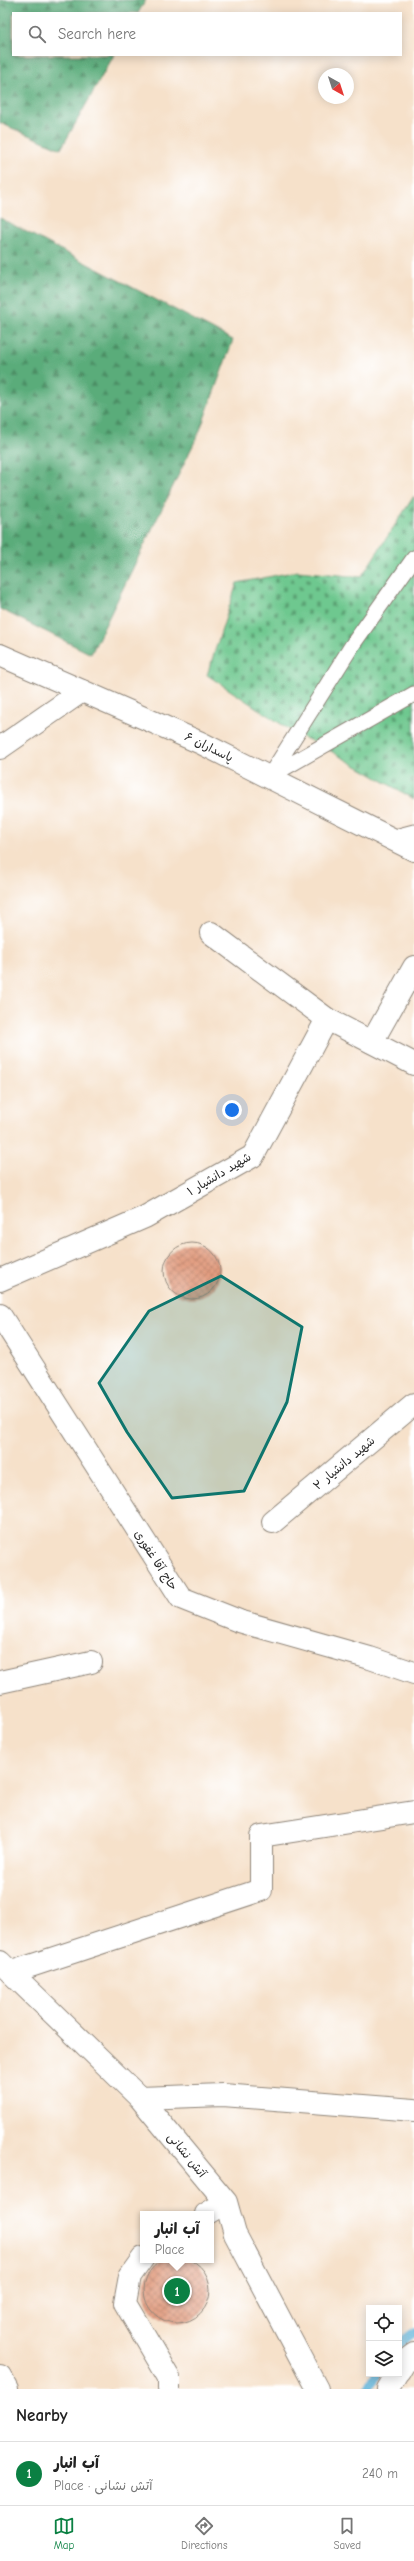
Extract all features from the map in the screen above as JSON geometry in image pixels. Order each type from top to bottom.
[{"type":"street","name":"پاسداران ۶","points":[[0,655],[201,743],[414,850]]},
{"type":"street","points":[[0,748],[82,691]]},
{"type":"street","points":[[211,933],[327,1019],[414,1064]]},
{"type":"street","points":[[372,1042],[414,967]]},
{"type":"street","name":"شهید دانشیار ۱","points":[[0,1280],[145,1217],[253,1156],[327,1019]]},
{"type":"street","name":"حاج آقا غفوری","points":[[0,1315],[181,1598],[239,1621],[370,1658],[414,1673]]},
{"type":"street","name":"شهید دانشیار ۲","points":[[273,1522],[414,1404]]},
{"type":"street","points":[[0,1682],[91,1662]]},
{"type":"street","points":[[6,1967],[262,1890],[261,1836],[414,1812]]},
{"type":"street","name":"آتش نشانی","points":[[6,1967],[140,2098],[226,2202],[235,2234],[317,2389]]},
{"type":"street","points":[[140,2098],[223,2095],[414,2110]]},
{"type":"street","points":[[211,2211],[226,2202]]},
{"type":"street","points":[[140,2262],[130,2276],[125,2303],[169,2378],[168,2389]]},
{"type":"street","points":[[402,2366],[406,2360],[414,2354]]},
{"type":"street","points":[[0,2376],[7,2389]]},
{"type":"street","points":[[388,2389],[396,2377]]},
{"type":"lane","points":[[269,777],[353,644],[414,558]]},
{"type":"lane","points":[[269,777],[414,694]]},
{"type":"lane","points":[[391,838],[414,832]]},
{"type":"highlighted area","points":[[221,1276],[302,1327],[287,1402],[244,1491],[172,1498],[127,1432],[99,1383],[149,1311]]},
{"type":"green space","points":[[0,0],[146,0],[139,12],[12,12],[12,56],[113,56],[61,149],[0,123]]},
{"type":"green space","points":[[0,218],[233,340],[199,433],[91,654],[0,609]]},
{"type":"green space","points":[[414,496],[414,799],[322,746],[296,734],[207,675],[237,583],[298,571],[361,577]]},
{"type":"building","points":[[186,1243],[198,1243],[208,1247],[216,1255],[220,1265],[220,1277],[216,1287],[208,1295],[198,1299],[186,1299],[176,1295],[168,1287],[164,1277],[164,1265],[168,1255],[176,1247]]},
{"type":"building","points":[[159,2263],[195,2263],[204,2272],[209,2284],[209,2296],[200,2313],[189,2320],[177,2323],[165,2320],[154,2313],[147,2302],[144,2290],[150,2272]]},
{"type":"waterway","points":[[402,2342],[414,2333]]},
{"type":"waterway","points":[[369,2389],[375,2377]]},
{"type":"place","name":"آب انبار","points":[[177,2291]]}]
